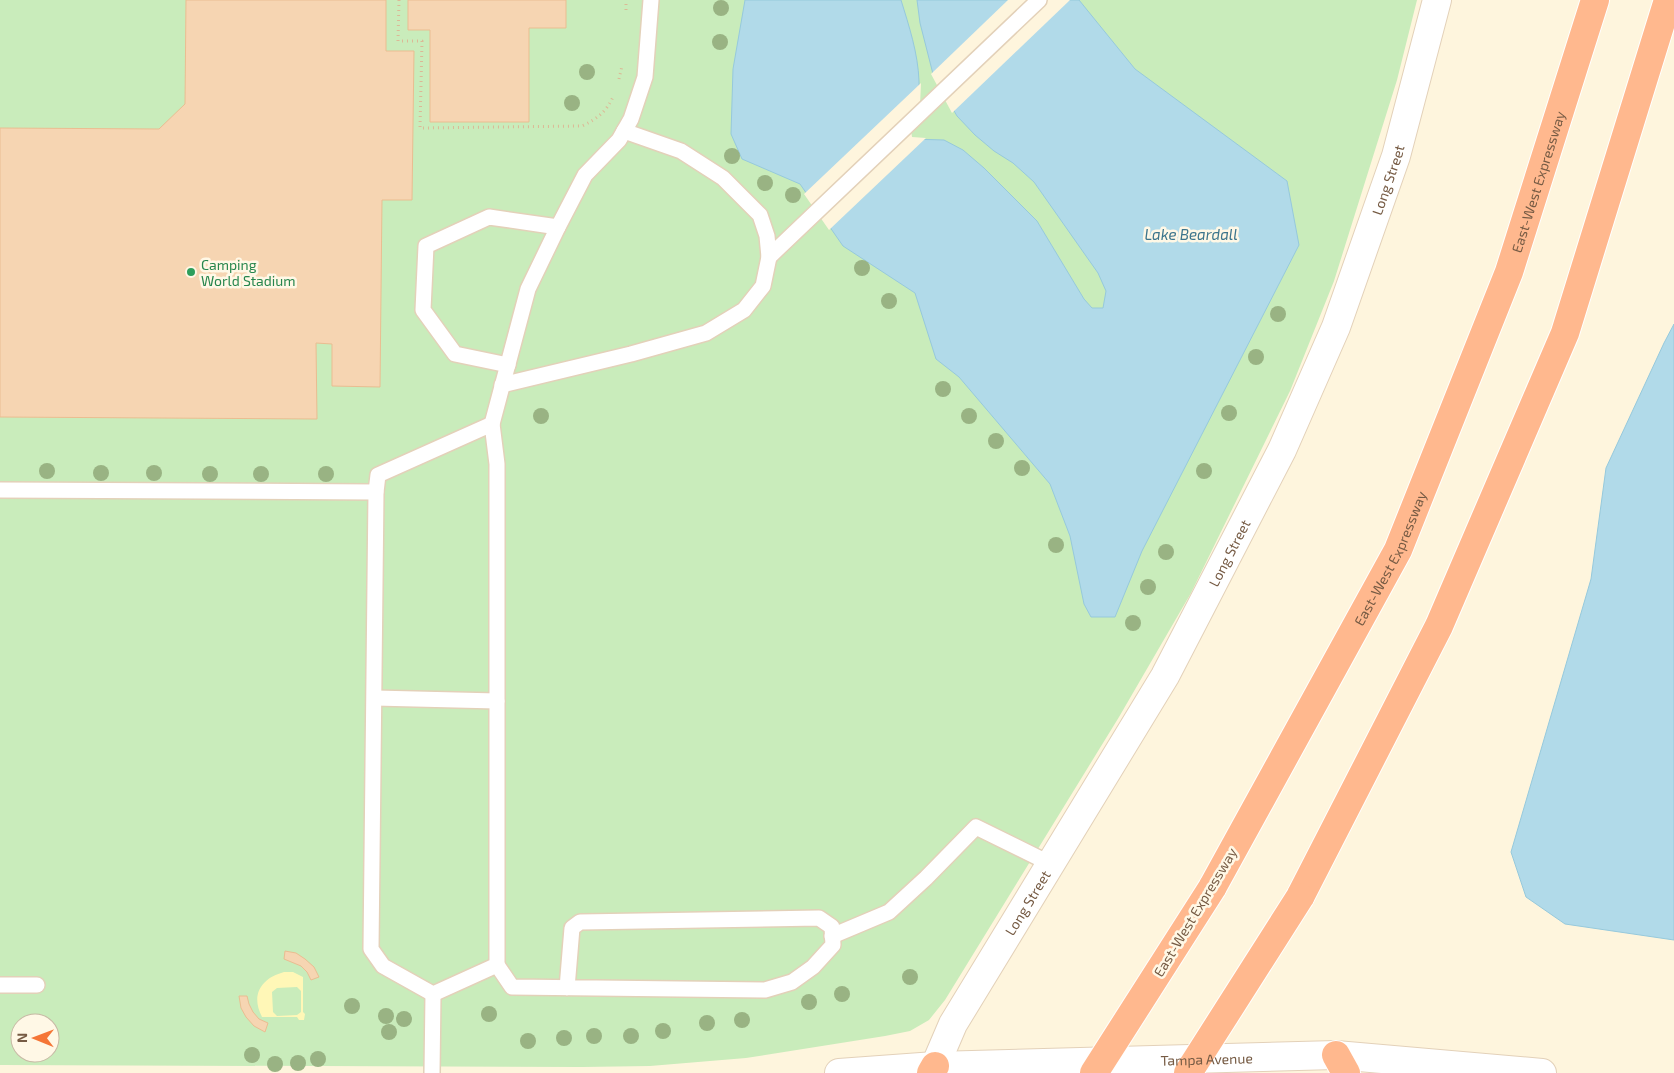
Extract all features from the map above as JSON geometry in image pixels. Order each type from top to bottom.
[{"type":"highway","name":"East-West Expressway","points":[[1094,1073],[1212,888],[1398,550],[1509,272],[1595,0]]},
{"type":"highway","points":[[1188,1073],[1300,896],[1439,626],[1564,333],[1668,0]]},
{"type":"street","name":"Long Street","points":[[933,1070],[953,1024],[1165,676],[1282,450],[1336,327],[1396,156],[1437,0]]},
{"type":"street","name":"Tampa Avenue","points":[[839,1073],[1341,1064],[1542,1073]]},
{"type":"lane","points":[[568,988],[572,928],[580,922],[819,918],[832,927],[833,945],[813,967],[792,982],[765,990],[568,988],[512,987],[497,965],[497,464],[492,424],[528,289],[585,175],[619,140],[631,119],[645,77],[651,0]]},
{"type":"lane","points":[[769,257],[1039,0]]},
{"type":"lane","points":[[502,385],[632,354],[706,333],[744,310],[763,286],[769,257],[767,236],[760,215],[723,178],[681,150],[624,131]]},
{"type":"lane","points":[[508,365],[455,354],[423,310],[426,246],[489,218],[558,226]]},
{"type":"lane","points":[[434,994],[383,966],[372,949],[376,492],[378,475],[492,424]]},
{"type":"lane","points":[[0,490],[376,492]]},
{"type":"lane","points":[[375,698],[497,701]]},
{"type":"lane","points":[[832,936],[889,912],[926,878],[976,827],[1051,864]]},
{"type":"lane","points":[[434,994],[497,965]]},
{"type":"lane","points":[[0,985],[38,985]]},
{"type":"lane","points":[[432,1073],[434,994]]},
{"type":"path","points":[[398,0],[398,41],[422,41],[420,128],[582,126],[596,119],[608,108],[616,90]]},
{"type":"path","points":[[626,0],[626,18]]},
{"type":"path","points":[[618,82],[624,59]]},
{"type":"green space","points":[[0,0],[1417,0],[1397,80],[1334,281],[1290,391],[1191,593],[1119,717],[945,1000],[929,1020],[910,1031],[885,1036],[746,1058],[650,1066],[0,1065]]},
{"type":"sand","points":[[284,972],[293,972],[303,977],[304,1020],[299,1020],[297,1017],[262,1017],[257,1001],[260,988],[276,975]],"holes":[[[297,987],[301,991],[301,1012],[297,1015],[277,1016],[273,1012],[272,992],[277,988]]]},
{"type":"water","name":"Lake Beardall","points":[[745,0],[901,0],[915,50],[919,81],[918,103],[910,139],[944,140],[963,150],[984,168],[1037,221],[1084,299],[1092,308],[1103,308],[1106,291],[1098,273],[1034,182],[1013,163],[994,151],[975,135],[957,116],[933,74],[920,23],[917,0],[1079,0],[1135,69],[1287,181],[1299,245],[1142,551],[1115,617],[1091,617],[1084,604],[1070,536],[1050,484],[959,377],[936,359],[915,293],[843,246],[800,184],[742,159],[731,134],[733,69]]},
{"type":"water","points":[[1674,324],[1674,940],[1565,924],[1526,897],[1511,852],[1591,579],[1606,468]]},
{"type":"pier","points":[[1008,0],[1070,0],[952,113],[931,74]]},
{"type":"pier","points":[[921,83],[920,105],[911,127],[912,137],[926,138],[829,230],[804,194]]},
{"type":"building","name":"Camping World Stadium","points":[[186,0],[386,0],[386,51],[414,51],[412,200],[382,200],[380,387],[332,386],[332,344],[316,343],[317,419],[0,417],[0,128],[159,129],[185,104]]},
{"type":"building","points":[[408,0],[566,0],[566,28],[529,28],[529,122],[430,122],[430,30],[408,30]]},
{"type":"building","points":[[285,951],[296,953],[305,959],[314,967],[319,977],[311,980],[301,966],[284,959]]},
{"type":"building","points":[[239,996],[247,996],[253,1012],[259,1019],[268,1023],[265,1032],[254,1026],[246,1017],[241,1008]]},
{"type":"place","name":"Camping World Stadium","points":[[191,272]]}]
